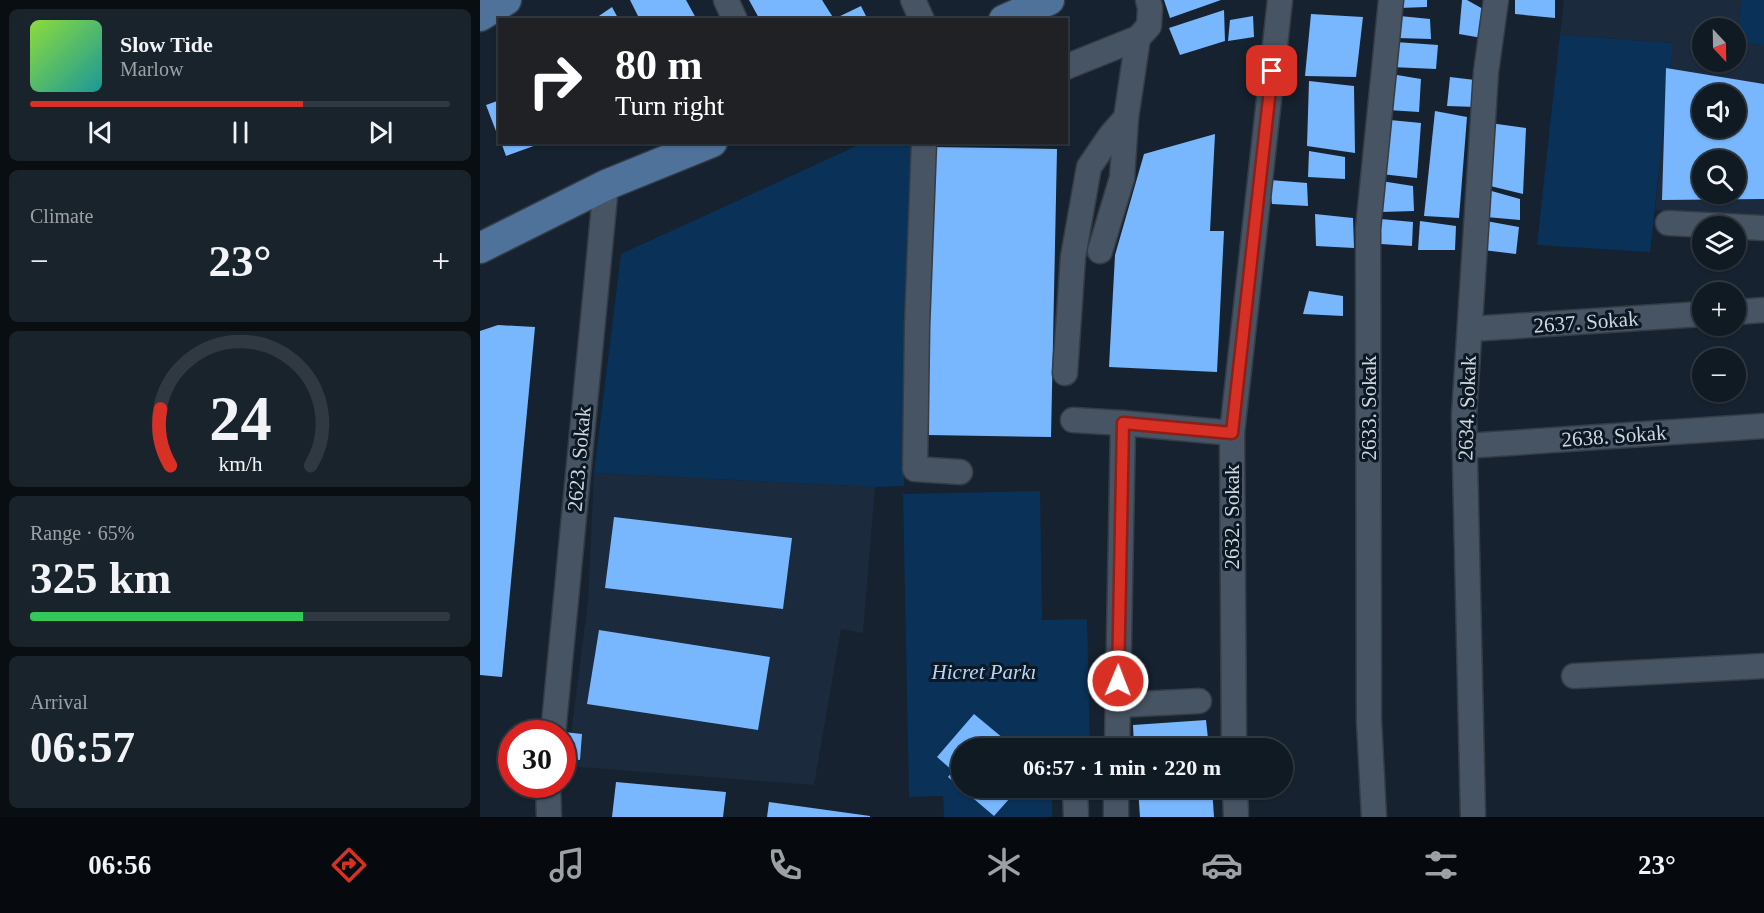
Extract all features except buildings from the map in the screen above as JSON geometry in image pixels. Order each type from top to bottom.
[{"type":"main road","points":[[1008,18],[1049,0]]},
{"type":"main road","points":[[480,248],[606,185],[707,144]]},
{"type":"street","points":[[726,0],[734,18]]},
{"type":"street","points":[[913,0],[921,18]]},
{"type":"street","points":[[1068,66],[1137,38],[1149,26],[1148,0]]},
{"type":"street","name":"2632. Sokak","points":[[1234,738],[1232,433],[1280,0]]},
{"type":"street","name":"2633. Sokak","points":[[1374,817],[1369,721],[1368,229],[1391,0]]},
{"type":"street","name":"2634. Sokak","points":[[1473,817],[1464,417],[1486,72],[1496,0]]},
{"type":"street","points":[[1100,251],[1122,178],[1126,118],[1137,38]]},
{"type":"street","points":[[1065,373],[1073,257],[1089,167],[1126,118]]},
{"type":"street","points":[[924,144],[917,326],[915,469],[960,472]]},
{"type":"street","name":"2623. Sokak","points":[[554,720],[606,185]]},
{"type":"street","points":[[1668,223],[1764,228]]},
{"type":"street","points":[[1746,311],[1764,310]]},
{"type":"street","name":"2637. Sokak","points":[[1470,329],[1692,315]]},
{"type":"street","points":[[1073,420],[1232,433]]},
{"type":"street","points":[[1117,738],[1123,423]]},
{"type":"street","name":"2638. Sokak","points":[[1464,446],[1764,426]]},
{"type":"street","points":[[1574,676],[1764,666]]},
{"type":"street","points":[[1118,705],[1199,701]]},
{"type":"street","points":[[548,798],[549,817]]},
{"type":"street","points":[[1076,798],[1076,817]]},
{"type":"street","points":[[1116,798],[1116,817]]},
{"type":"street","points":[[1235,798],[1236,817]]},
{"type":"shaded area","points":[[1564,0],[1741,0],[1739,18],[1692,18],[1692,72],[1746,72],[1746,44],[1764,45],[1764,218],[1655,210],[1673,43],[1560,35]]},
{"type":"shaded area","points":[[594,473],[875,487],[863,633],[841,629],[814,785],[576,767],[576,720],[573,720],[588,601]]},
{"type":"green space","points":[[1741,0],[1764,0],[1764,45],[1746,44],[1746,18],[1739,18]]},
{"type":"green space","points":[[1560,35],[1673,43],[1650,252],[1537,245]]},
{"type":"green space","points":[[861,144],[917,144],[904,486],[875,487],[594,473],[621,254]]},
{"type":"green space","name":"Hicret Parkı","points":[[1040,491],[1042,620],[1087,619],[1090,738],[951,738],[951,798],[1052,798],[1052,817],[944,817],[943,796],[909,797],[903,494]]},
{"type":"route","points":[[1118,681],[1123,423],[1232,433],[1272,71]]}]
